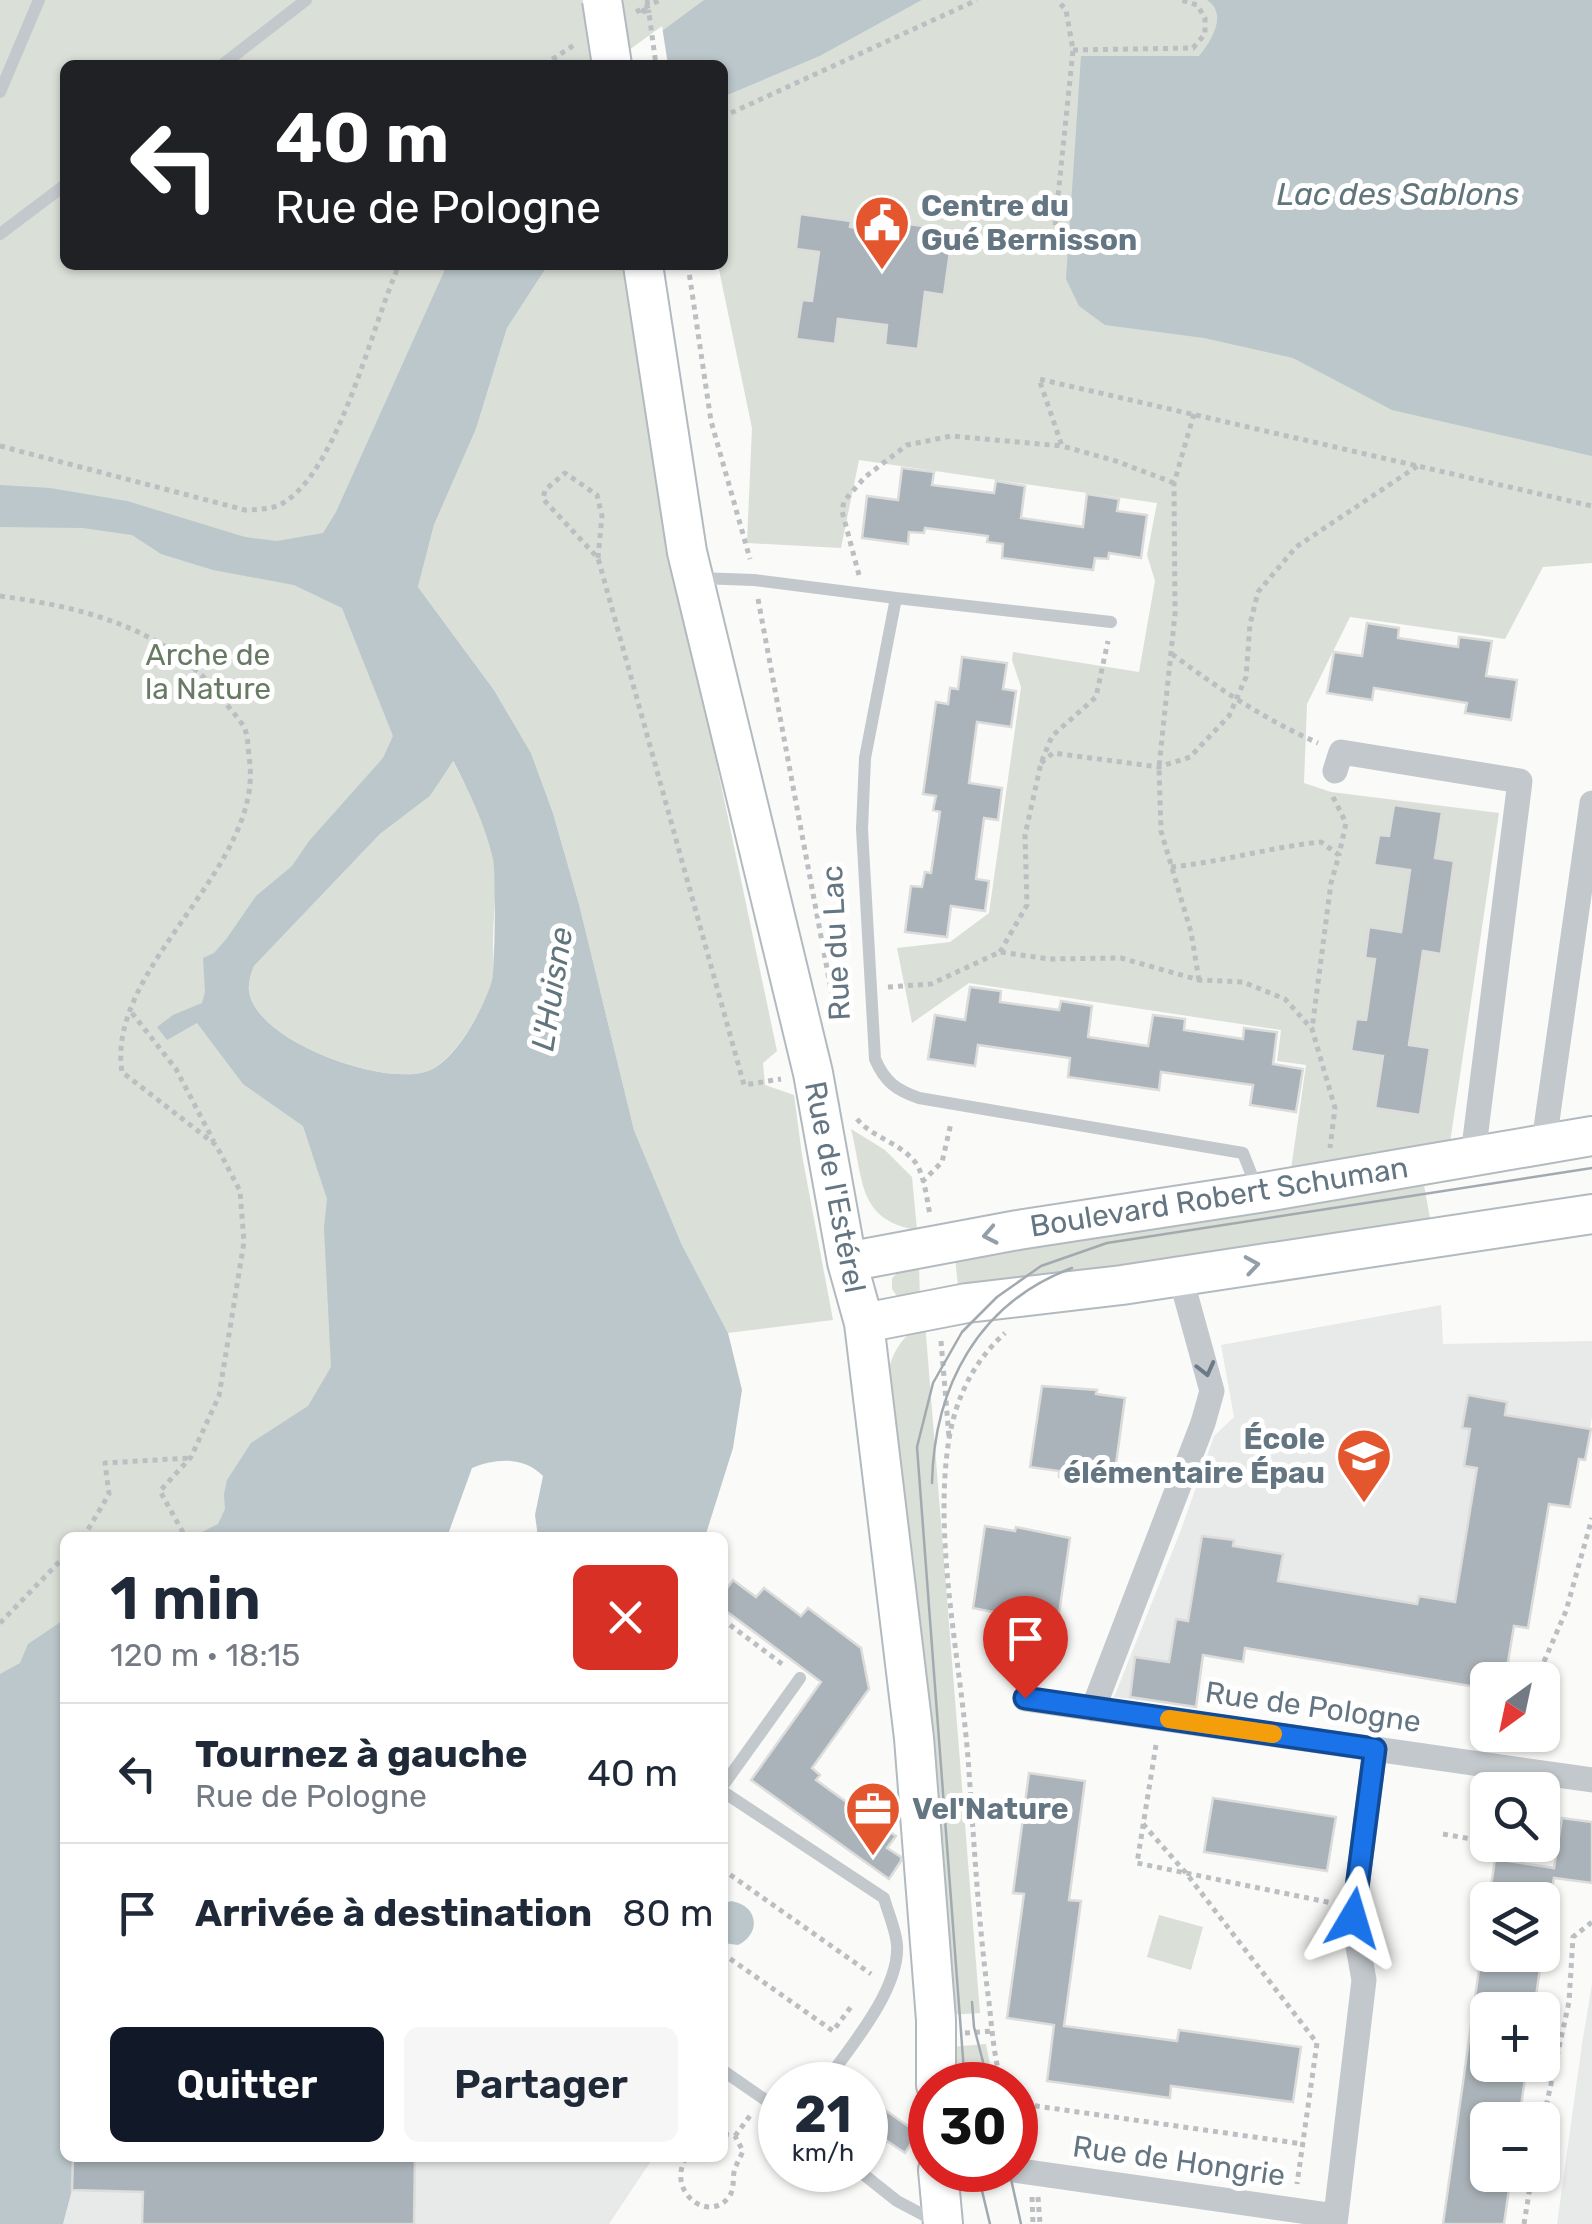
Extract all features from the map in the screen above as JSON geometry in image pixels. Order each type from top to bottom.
[{"type":"street","points":[[596,17],[610,60]]},
{"type":"street","name":"Rue de l'Estérel","points":[[644,270],[693,578],[813,1074],[847,1262],[864,1323],[914,1738],[936,2062]]},
{"type":"street","points":[[1338,762],[1520,781],[1474,1155]]},
{"type":"street","points":[[1544,1142],[1592,803]]},
{"type":"street","name":"Boulevard Robert Schuman","points":[[847,1262],[1592,1136]]},
{"type":"street","points":[[864,1323],[937,1308],[1592,1214]]},
{"type":"street","points":[[1093,1708],[1212,1391],[1180,1276]]},
{"type":"street","name":"Rue de Pologne","points":[[1025,1698],[1592,1780]]},
{"type":"street","points":[[1335,2220],[1364,1980],[1353,1918],[1375,1749]]},
{"type":"street","name":"Rue de Hongrie","points":[[1038,2173],[1294,2210],[1335,2220]]},
{"type":"street","points":[[939,2192],[941,2224]]},
{"type":"lane","points":[[0,92],[39,0]]},
{"type":"lane","points":[[228,60],[306,0]]},
{"type":"lane","points":[[0,234],[60,189]]},
{"type":"lane","points":[[693,578],[754,580],[1112,622]]},
{"type":"lane","name":"Rue du Lac","points":[[896,598],[865,758],[862,828],[875,1059],[884,1078],[897,1090],[955,1106],[1243,1154],[1259,1193]]},
{"type":"lane","points":[[728,1780],[800,1678]]},
{"type":"lane","points":[[728,1793],[884,1898],[897,1946],[890,1979],[871,2018],[839,2062]]},
{"type":"lane","points":[[728,2074],[758,2095]]},
{"type":"lane","points":[[886,2192],[941,2224]]},
{"type":"path","points":[[647,0],[655,60]]},
{"type":"path","points":[[649,14],[644,11],[646,8],[646,12],[644,12],[640,10],[660,0]]},
{"type":"path","points":[[728,113],[976,0]]},
{"type":"path","points":[[1052,256],[1073,50],[1066,10],[1057,0]]},
{"type":"path","points":[[1073,50],[1192,48],[1205,34],[1204,18],[1198,6],[1182,0]]},
{"type":"path","points":[[549,60],[596,17]]},
{"type":"path","points":[[0,446],[245,510],[270,509],[288,500],[312,477],[353,392],[397,270]]},
{"type":"path","points":[[689,270],[711,422],[747,543],[834,1010]]},
{"type":"path","points":[[1062,446],[1039,379],[1592,506]]},
{"type":"path","points":[[1194,414],[1174,482],[1172,654],[1160,767],[1161,831],[1191,932],[1199,980]]},
{"type":"path","points":[[864,594],[842,512],[844,501],[866,477],[907,445],[951,436],[1062,446],[1174,482]]},
{"type":"path","points":[[1040,764],[1054,753],[1160,767],[1190,757],[1229,716],[1246,677],[1250,624],[1258,592],[1296,547],[1419,466]]},
{"type":"path","points":[[598,558],[543,500],[545,490],[565,473],[597,495],[602,516],[598,558],[744,1085],[813,1074]]},
{"type":"path","points":[[0,596],[77,609],[120,623],[201,672],[245,729],[252,773],[243,814],[218,868],[146,976],[121,1038],[119,1054],[122,1072],[216,1145]]},
{"type":"path","points":[[1000,952],[1026,905],[1025,835],[1040,764],[1052,736],[1096,697],[1112,622]]},
{"type":"path","points":[[1172,654],[1236,701],[1338,762],[1330,792],[1346,823],[1332,883],[1312,1030],[1335,1108],[1325,1181]]},
{"type":"path","points":[[1171,867],[1216,863],[1286,845],[1321,842],[1339,855]]},
{"type":"path","points":[[870,986],[931,984],[1000,952],[1049,959],[1121,958],[1199,980],[1243,982],[1284,999],[1312,1030]]},
{"type":"path","points":[[132,1012],[176,1069],[240,1192],[244,1242],[219,1396],[191,1458],[160,1491],[183,1532]]},
{"type":"path","points":[[922,1182],[942,1162],[955,1106]]},
{"type":"path","points":[[856,1118],[869,1134],[898,1148],[917,1164],[934,1245]]},
{"type":"path","points":[[937,1308],[949,1437]]},
{"type":"path","points":[[999,2062],[983,1959],[944,1487],[949,1437],[960,1393],[986,1350],[1014,1325]]},
{"type":"path","points":[[87,1532],[109,1494],[105,1463],[191,1458]]},
{"type":"path","points":[[1544,1662],[1566,1611],[1592,1518]]},
{"type":"path","points":[[0,1623],[60,1561]]},
{"type":"path","points":[[728,1624],[800,1678]]},
{"type":"path","points":[[1160,1718],[1137,1863],[1354,1908]]},
{"type":"path","points":[[1143,1824],[1186,1873],[1317,2042],[1294,2210]]},
{"type":"path","points":[[1443,1834],[1470,1839]]},
{"type":"path","points":[[728,1872],[872,1976]]},
{"type":"path","points":[[1547,2102],[1569,2002],[1573,1937],[1592,1922]]},
{"type":"path","points":[[728,1957],[833,2031],[861,1991]]},
{"type":"path","points":[[735,2136],[758,2105]]},
{"type":"path","points":[[1038,2106],[1302,2144]]},
{"type":"path","points":[[728,2135],[735,2136]]},
{"type":"path","points":[[683,2162],[680,2167],[682,2191],[692,2202],[708,2207],[722,2204],[730,2195],[734,2170],[744,2151],[735,2136]]},
{"type":"path","points":[[1524,2224],[1529,2192]]},
{"type":"shaded area","name":"École élémentaire Épau","points":[[1441,1305],[1443,1344],[1592,1341],[1592,1416],[1585,1460],[1571,1458],[1577,1468],[1570,1507],[1540,1502],[1548,1511],[1528,1628],[1499,1623],[1492,1662],[1470,1662],[1470,1686],[1246,1640],[1243,1662],[1204,1655],[1196,1707],[1114,1697],[1214,1436],[1234,1417],[1221,1345]]},
{"type":"shaded area","points":[[1592,1984],[1592,2224],[1557,2224],[1582,2044]]},
{"type":"shaded area","points":[[73,2162],[650,2162],[609,2224],[63,2224],[72,2190]]},
{"type":"green space","name":"Arche de la Nature","points":[[0,0],[817,0],[727,60],[60,60],[60,270],[497,270],[387,539],[423,725],[235,964],[254,1037],[346,1102],[391,1385],[286,1532],[60,1532],[60,1761],[16,2224],[0,2224]]},
{"type":"green space","points":[[922,0],[1592,0],[1592,563],[1543,567],[1505,639],[1350,617],[1307,704],[1304,783],[1331,792],[1499,813],[1448,1156],[1290,1176],[1306,1065],[1277,1061],[1281,1030],[969,983],[912,1023],[897,948],[950,942],[989,913],[1021,687],[1013,652],[1139,672],[1155,581],[1147,555],[1157,503],[859,460],[841,548],[747,543],[752,428],[719,270],[728,270],[728,95],[820,56]]},
{"type":"green space","points":[[545,270],[623,270],[631,290],[678,580],[777,1051],[763,1063],[765,1085],[794,1095],[833,1320],[728,1333],[681,1243],[634,1130],[579,904],[531,753],[494,690],[418,587],[434,525],[476,429],[507,328]]},
{"type":"green space","points":[[452,760],[484,824],[495,865],[493,975],[476,1018],[438,1065],[409,1074],[356,1067],[301,1045],[260,1013],[249,992],[254,966],[380,834],[430,796]]},
{"type":"green space","points":[[851,1129],[885,1150],[912,1177],[917,1230],[897,1225],[873,1207],[862,1181]]},
{"type":"green space","points":[[1422,1174],[1431,1224],[959,1296],[955,1257]]},
{"type":"green space","points":[[919,1265],[920,1300],[899,1299],[892,1289],[892,1278],[902,1269]]},
{"type":"green space","points":[[925,1322],[980,2013],[949,2015],[887,1379],[899,1346]]},
{"type":"green space","points":[[1159,1915],[1203,1927],[1191,1970],[1147,1957]]},
{"type":"green space","points":[[986,2044],[990,2062],[953,2062],[951,2047]]},
{"type":"water","points":[[704,0],[922,0],[820,56],[728,95],[728,60],[623,60]]},
{"type":"water","name":"Lac des Sablons","points":[[1207,0],[1592,0],[1592,456],[1392,410],[1293,358],[1204,338],[1105,325],[1079,306],[1066,279],[1081,56],[1199,56],[1213,35],[1217,20]]},
{"type":"water","name":"L'Huisne","points":[[445,270],[545,270],[507,328],[476,429],[434,525],[418,587],[494,690],[531,753],[579,904],[634,1130],[681,1243],[728,1333],[742,1390],[733,1448],[707,1532],[537,1532],[535,1515],[543,1476],[527,1465],[509,1461],[472,1468],[449,1532],[202,1532],[218,1524],[225,1509],[227,1480],[251,1443],[308,1406],[331,1367],[324,1228],[327,1199],[303,1126],[243,1084],[197,1023],[167,1040],[157,1027],[173,1015],[202,1003],[203,958],[214,953],[227,938],[256,896],[292,866],[309,841],[383,758],[393,736],[342,608],[294,585],[213,570],[161,554],[132,535],[83,528],[0,527],[0,485],[50,488],[127,501],[245,537],[277,541],[323,533]],"holes":[[[453,761],[481,821],[493,859],[495,881],[492,980],[476,1018],[449,1056],[428,1071],[408,1074],[356,1067],[300,1045],[260,1013],[250,996],[254,966],[380,834],[430,796]]]},
{"type":"water","points":[[60,1622],[60,2162],[73,2162],[72,2190],[63,2224],[0,2224],[0,1674],[20,1663],[28,1644]]},
{"type":"water","points":[[728,1902],[747,1908],[754,1920],[751,1934],[738,1945],[728,1944]]},
{"type":"pier","points":[[662,26],[667,60],[615,60]]},
{"type":"building","name":"Centre du Gué Bernisson","points":[[800,214],[851,221],[850,227],[900,234],[901,223],[953,230],[944,295],[925,292],[918,349],[885,345],[887,325],[838,319],[835,344],[796,339],[802,300],[812,301],[819,252],[796,249]]},
{"type":"building","points":[[902,468],[934,472],[932,485],[994,493],[996,481],[1025,486],[1021,518],[1083,527],[1087,494],[1119,499],[1117,511],[1147,515],[1141,558],[1109,553],[1108,559],[1095,558],[1093,570],[1002,558],[1003,544],[987,542],[988,536],[925,528],[924,533],[909,532],[908,544],[862,538],[867,496],[898,500]]},
{"type":"building","points":[[1367,623],[1399,628],[1398,638],[1458,647],[1459,637],[1492,641],[1486,676],[1517,680],[1511,720],[1465,713],[1467,703],[1374,688],[1372,700],[1327,693],[1334,652],[1362,656]]},
{"type":"building","points":[[962,657],[1007,663],[1003,689],[1016,691],[1011,727],[977,722],[969,783],[1002,788],[998,820],[984,818],[976,879],[989,881],[985,911],[951,906],[947,937],[905,932],[911,886],[922,887],[925,872],[931,873],[940,812],[933,810],[936,796],[923,794],[936,702],[948,704],[950,688],[958,689]]},
{"type":"building","points":[[1394,805],[1442,812],[1435,858],[1454,861],[1441,954],[1423,951],[1409,1045],[1430,1048],[1420,1115],[1375,1108],[1383,1056],[1351,1051],[1356,1019],[1366,1020],[1375,959],[1365,958],[1369,927],[1401,932],[1410,870],[1374,865],[1379,835],[1389,836]]},
{"type":"building","points":[[970,987],[1001,991],[1000,1002],[1059,1010],[1061,1001],[1092,1006],[1088,1037],[1148,1046],[1153,1015],[1185,1019],[1184,1030],[1243,1039],[1244,1028],[1277,1032],[1273,1064],[1303,1069],[1296,1112],[1250,1105],[1253,1085],[1161,1072],[1159,1090],[1068,1077],[1070,1058],[978,1045],[975,1066],[928,1059],[935,1015],[965,1020]]},
{"type":"building","points":[[1042,1386],[1097,1390],[1096,1394],[1125,1398],[1114,1479],[1059,1477],[1059,1471],[1030,1467]]},
{"type":"building","points":[[1468,1395],[1507,1402],[1505,1415],[1591,1429],[1585,1460],[1579,1459],[1570,1507],[1549,1504],[1528,1628],[1514,1626],[1508,1662],[1470,1662],[1470,1686],[1245,1648],[1243,1662],[1203,1655],[1196,1707],[1130,1697],[1135,1657],[1169,1662],[1176,1619],[1188,1621],[1202,1536],[1234,1540],[1233,1546],[1283,1554],[1278,1581],[1417,1604],[1419,1596],[1455,1602],[1477,1468],[1464,1466],[1470,1429],[1462,1428]]},
{"type":"building","points":[[985,1526],[1015,1531],[1016,1527],[1070,1538],[1058,1621],[973,1608]]},
{"type":"building","points":[[733,1580],[756,1597],[764,1588],[801,1616],[808,1608],[861,1648],[869,1689],[812,1768],[820,1775],[816,1780],[859,1811],[869,1796],[894,1814],[884,1828],[896,1836],[887,1848],[901,1861],[889,1879],[751,1780],[821,1682],[728,1612],[728,1587]]},
{"type":"building","points":[[1029,1773],[1085,1781],[1069,1900],[1081,1901],[1064,2026],[1177,2041],[1179,2030],[1301,2047],[1293,2102],[1171,2086],[1170,2098],[1047,2081],[1054,2025],[1007,2018],[1024,1894],[1013,1893]]},
{"type":"building","points":[[1213,1798],[1336,1817],[1327,1871],[1204,1852]]},
{"type":"building","points":[[1562,1818],[1592,1822],[1592,1883],[1554,1878],[1553,1882],[1492,1882],[1495,1862],[1554,1868],[1555,1862],[1560,1862]]},
{"type":"building","points":[[1479,1972],[1540,1972],[1537,1992],[1476,1992]]},
{"type":"building","points":[[1470,2033],[1470,2082],[1525,2082],[1522,2102],[1470,2102],[1470,2192],[1509,2192],[1504,2224],[1443,2224]]},
{"type":"building","points":[[888,2112],[908,2126],[905,2153],[888,2142]]},
{"type":"building","points":[[73,2162],[415,2162],[414,2224],[142,2224],[143,2192],[72,2190]]},
{"type":"tram line","points":[[963,2062],[917,1447],[933,1383],[962,1332],[997,1297],[1041,1266],[1107,1243],[1592,1168]]},
{"type":"tram line","points":[[932,1483],[942,1414],[952,1382],[968,1353],[987,1326],[1011,1303],[1039,1283],[1072,1268]]},
{"type":"tram line","points":[[972,2002],[983,2062]]},
{"type":"tram line","points":[[982,2192],[990,2224]]},
{"type":"tram line","points":[[1014,2192],[1021,2224]]},
{"type":"slow traffic","points":[[1169,1719],[1273,1734]]},
{"type":"place","name":"Centre du Gué Bernisson","points":[[882,272]]},
{"type":"place","name":"École élémentaire Épau","points":[[1364,1505]]},
{"type":"place","name":"Vel'Nature","points":[[873,1858]]},
{"type":"route","points":[[1025,1698],[1375,1749],[1353,1918]]}]
